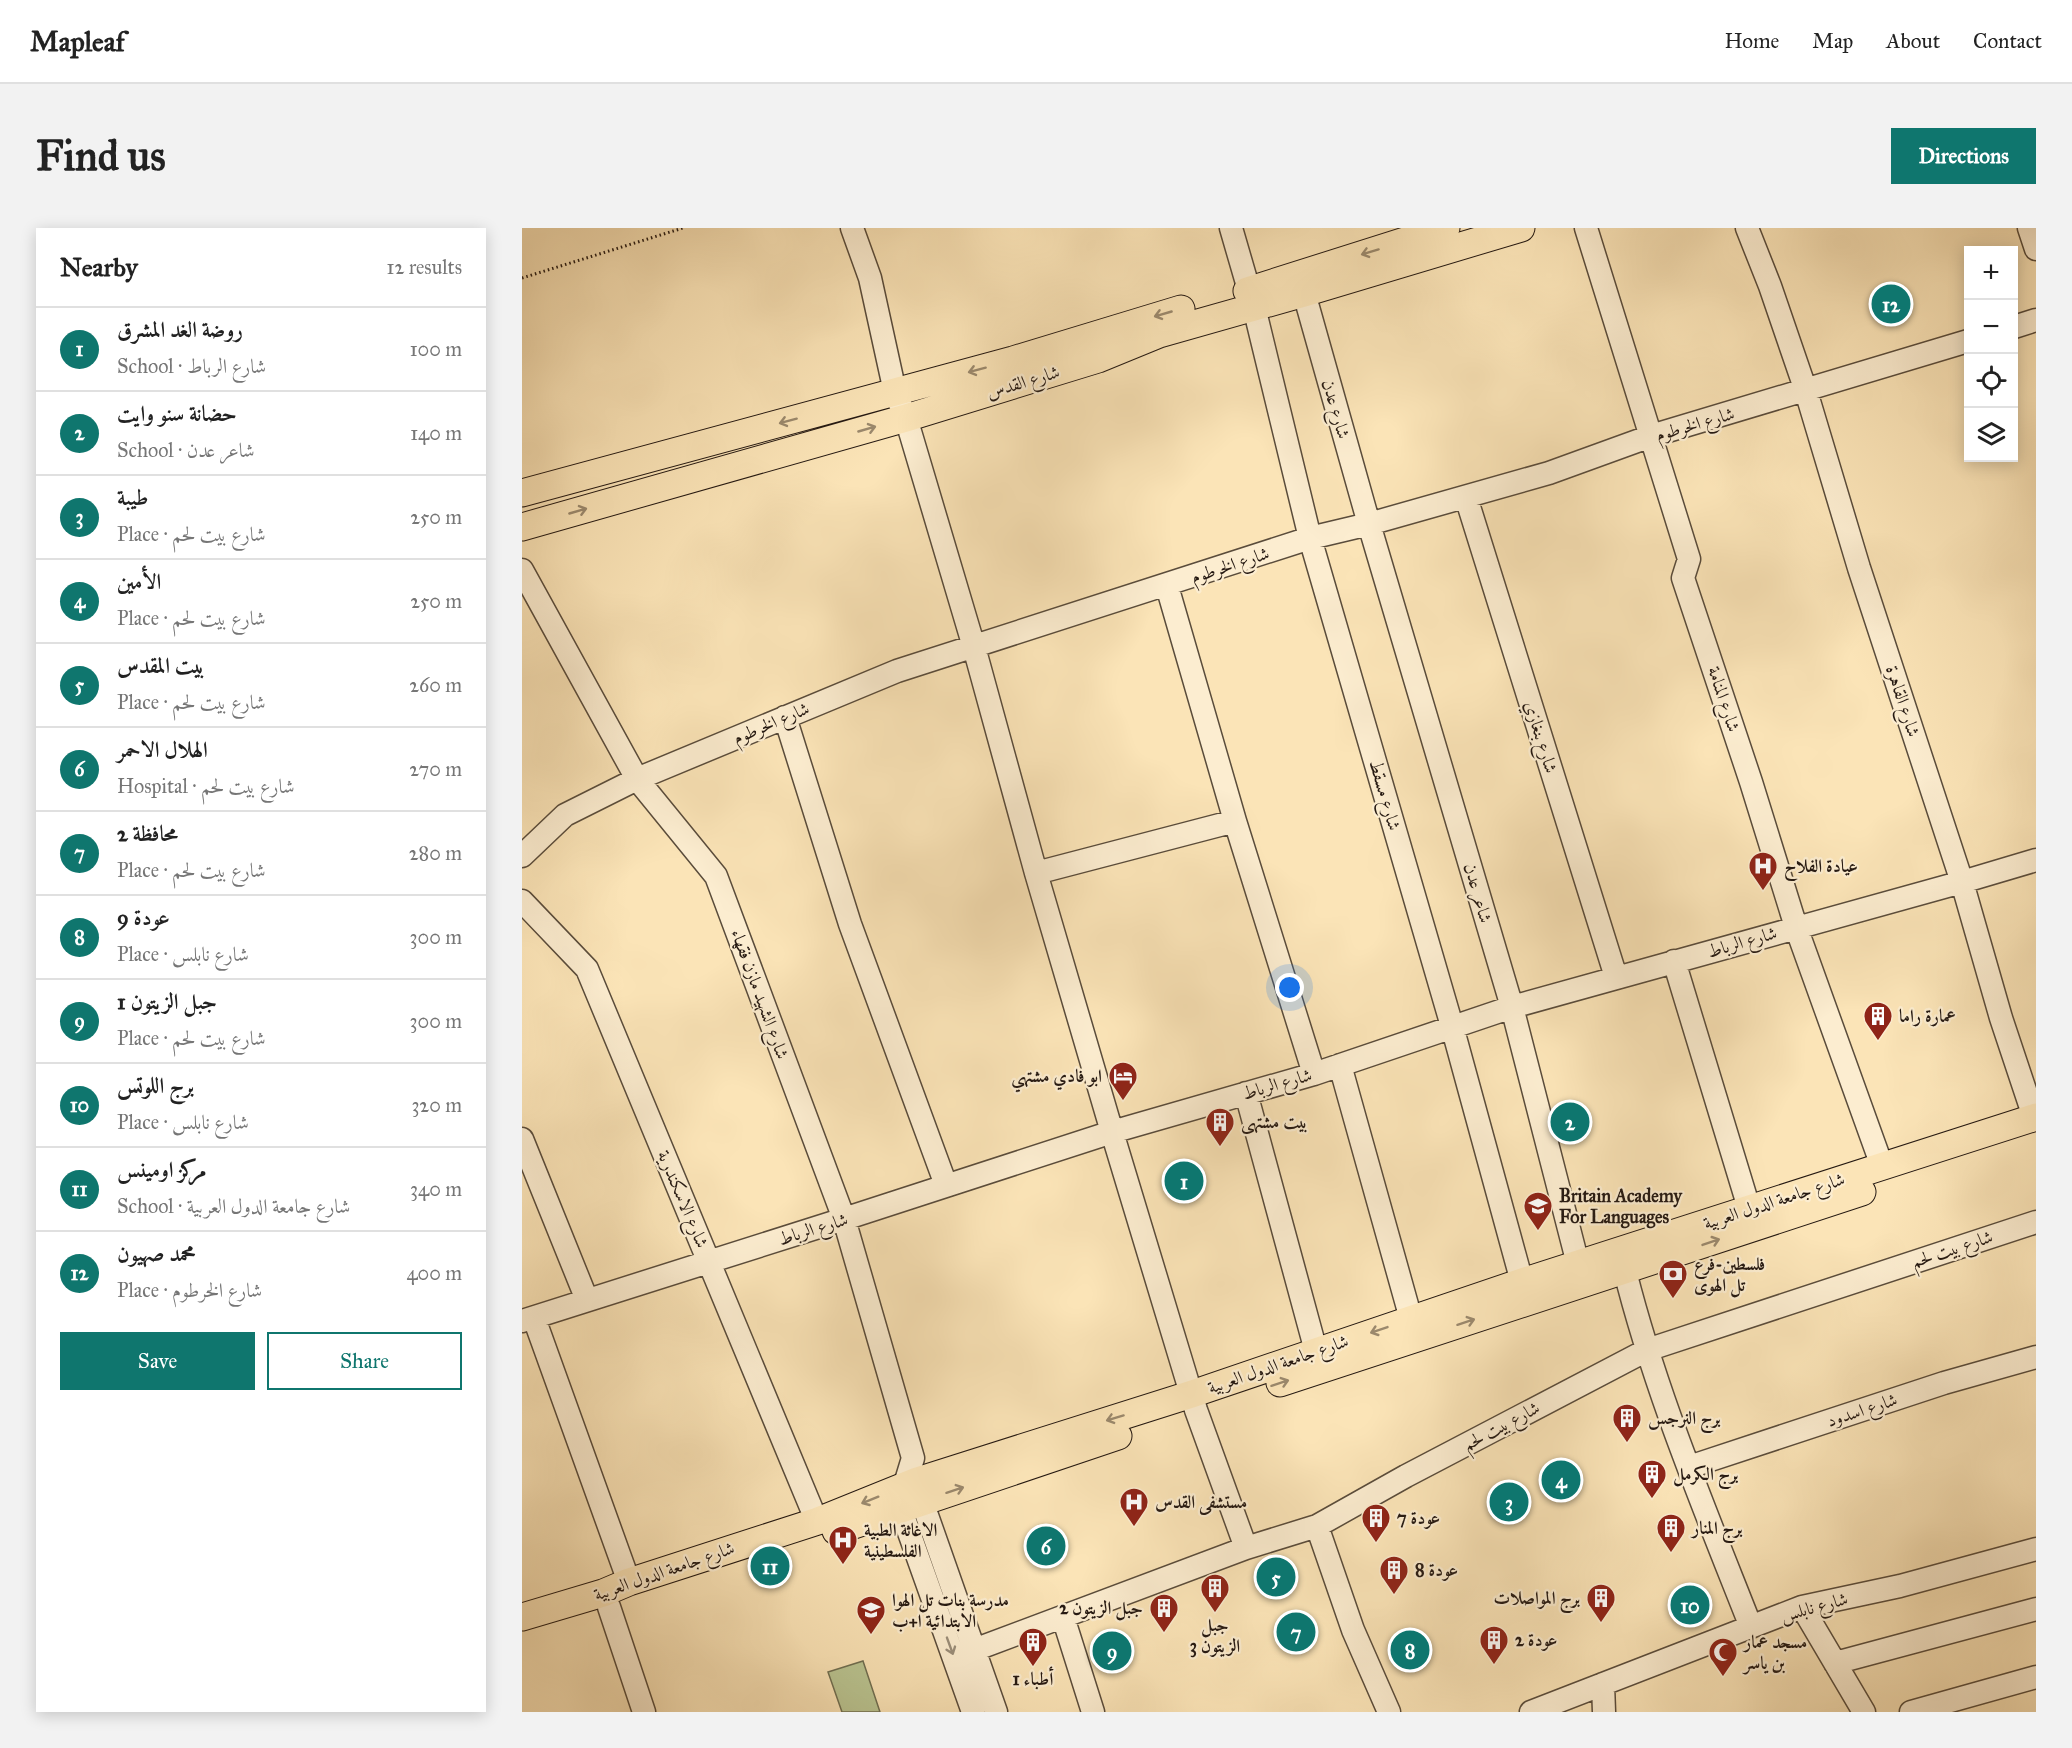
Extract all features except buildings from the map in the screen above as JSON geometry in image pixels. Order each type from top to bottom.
[{"type":"main road","name":"شارع القدس","points":[[522,527],[906,418],[1098,359],[1251,298],[1446,228]]},
{"type":"main road","name":"شارع القدس","points":[[522,493],[1013,360],[1154,316],[1251,298],[1304,294],[1521,228]]},
{"type":"main road","name":"شارع جامعة الدول العربية","points":[[1194,1402],[1316,1351],[1522,1282],[1578,1264],[1622,1261],[1749,1208],[1882,1166],[2035,1123]]},
{"type":"main road","name":"شارع جامعة الدول العربية","points":[[522,1617],[603,1593],[628,1582],[818,1521],[910,1488],[1194,1402],[2035,1123]]},
{"type":"main road","name":"شارع جامعة الدول العربية","points":[[522,1636],[609,1607],[910,1488]]},
{"type":"street","points":[[852,228],[870,278],[895,392],[906,418],[974,647],[1036,873],[1112,1132],[1194,1402],[1246,1548]]},
{"type":"street","name":"شارع مسقط","points":[[1231,228],[1251,298],[1310,538],[1452,1026],[1522,1282]]},
{"type":"street","name":"شارع المنامة","points":[[1586,228],[1689,559],[1683,578],[1751,782],[1796,927],[1882,1166]]},
{"type":"street","name":"شارع القاهرة","points":[[1746,228],[1770,286],[1806,391],[1859,568],[1962,882],[2001,1018],[2035,1123]]},
{"type":"street","name":"شارع القاهرة","points":[[1762,228],[1770,286]]},
{"type":"street","points":[[2029,228],[2036,249]]},
{"type":"street","name":"شارع عدن","points":[[1304,294],[1369,524]]},
{"type":"street","points":[[2018,325],[2036,320]]},
{"type":"street","name":"شارع الخرطوم","points":[[522,856],[565,815],[637,779],[897,671],[1167,586],[1310,538],[1369,524],[1549,473],[1651,436],[1964,342]]},
{"type":"street","name":"شارع بنغازي","points":[[1466,497],[1616,977]]},
{"type":"street","name":"شاعر عدن","points":[[1369,524],[1512,1006],[1578,1264]]},
{"type":"street","name":"شارع الشهيد مازن فقهاء","points":[[522,570],[637,779],[716,876],[844,1220],[910,1488],[973,1712]]},
{"type":"street","points":[[1167,586],[1235,821],[1314,1074]]},
{"type":"street","points":[[785,717],[850,924],[946,1185]]},
{"type":"street","points":[[1036,873],[1235,821]]},
{"type":"street","name":"شارع الرباط","points":[[528,1319],[844,1220],[1112,1132],[1314,1074],[1512,1006],[2036,860]]},
{"type":"street","name":"شارع الاسكندرية","points":[[522,901],[587,969],[814,1517]]},
{"type":"street","points":[[1674,961],[1749,1208]]},
{"type":"street","points":[[1340,1065],[1411,1319]]},
{"type":"street","points":[[1246,1093],[1316,1351]]},
{"type":"street","points":[[522,1139],[587,1300]]},
{"type":"street","name":"شارع بيت لحم","points":[[974,1650],[1246,1548],[1317,1526],[1406,1476],[1647,1350],[2036,1222]]},
{"type":"street","points":[[1622,1261],[1647,1350],[1750,1627]]},
{"type":"street","points":[[528,1319],[628,1582]]},
{"type":"street","name":"شارع اسدود","points":[[1689,1467],[1944,1383],[2036,1357]]},
{"type":"street","name":"شارع الشهيد مازن فقهاء","points":[[910,1488],[996,1712]]},
{"type":"street","points":[[1317,1526],[1353,1630],[1389,1712]]},
{"type":"street","name":"شارع نابلس","points":[[1531,1712],[1802,1608],[1900,1586],[2036,1549]]},
{"type":"street","points":[[609,1607],[644,1712]]},
{"type":"street","points":[[1802,1608],[1864,1712]]},
{"type":"street","points":[[1835,1663],[2036,1609]]},
{"type":"street","points":[[1063,1617],[1094,1712]]},
{"type":"street","points":[[1911,1712],[2036,1677]]},
{"type":"street","points":[[1603,1684],[1604,1712]]},
{"type":"path","points":[[522,278],[683,228]]},
{"type":"green space","points":[[863,1661],[880,1712],[842,1712],[828,1672]]},
{"type":"place","name":"محمد صهيون","points":[[1891,304]]},
{"type":"place","name":"عيادة الفلاح","points":[[1763,892]]},
{"type":"place","name":"عمارة راما","points":[[1878,1042]]},
{"type":"place","name":"ابو فادي مشتهي","points":[[1123,1102]]},
{"type":"place","name":"حضانة سنو وايت","points":[[1570,1122]]},
{"type":"place","name":"بيت مشتهى","points":[[1220,1148]]},
{"type":"place","name":"روضة الغد المشرق","points":[[1184,1181]]},
{"type":"place","name":"Britain Academy For Languages","points":[[1538,1232]]},
{"type":"place","name":"فلسطين-فرع تل الهوى","points":[[1673,1300]]},
{"type":"place","name":"برج النرجس","points":[[1627,1444]]},
{"type":"place","name":"الأمين","points":[[1561,1480]]},
{"type":"place","name":"برج الكرمل","points":[[1652,1500]]},
{"type":"place","name":"طيبة","points":[[1509,1502]]},
{"type":"place","name":"مستشفى القدس","points":[[1134,1528]]},
{"type":"place","name":"عودة 7","points":[[1376,1544]]},
{"type":"place","name":"الهلال الاحمر","points":[[1046,1546]]},
{"type":"place","name":"برج المنار","points":[[1671,1554]]},
{"type":"place","name":"مركز اومينس","points":[[770,1566]]},
{"type":"place","name":"الاغاثة الطبية الفلسطينية","points":[[843,1566]]},
{"type":"place","name":"بيت المقدس","points":[[1276,1577]]},
{"type":"place","name":"عودة 8","points":[[1394,1596]]},
{"type":"place","name":"برج اللوتس","points":[[1690,1605]]},
{"type":"place","name":"جبل الزيتون 3","points":[[1215,1614]]},
{"type":"place","name":"برج المواصلات","points":[[1601,1624]]},
{"type":"place","name":"محافظة 2","points":[[1296,1632]]},
{"type":"place","name":"جبل الزيتون 2","points":[[1164,1634]]},
{"type":"place","name":"مدرسة بنات تل الهوا الابتدائية ا+ب","points":[[871,1636]]},
{"type":"place","name":"عودة 9","points":[[1410,1650]]},
{"type":"place","name":"جبل الزيتون 1","points":[[1112,1651]]},
{"type":"place","name":"عودة 2","points":[[1494,1666]]},
{"type":"place","name":"أطباء 1","points":[[1033,1668]]},
{"type":"place","name":"مسجد عمار بن ياسر","points":[[1723,1678]]}]
